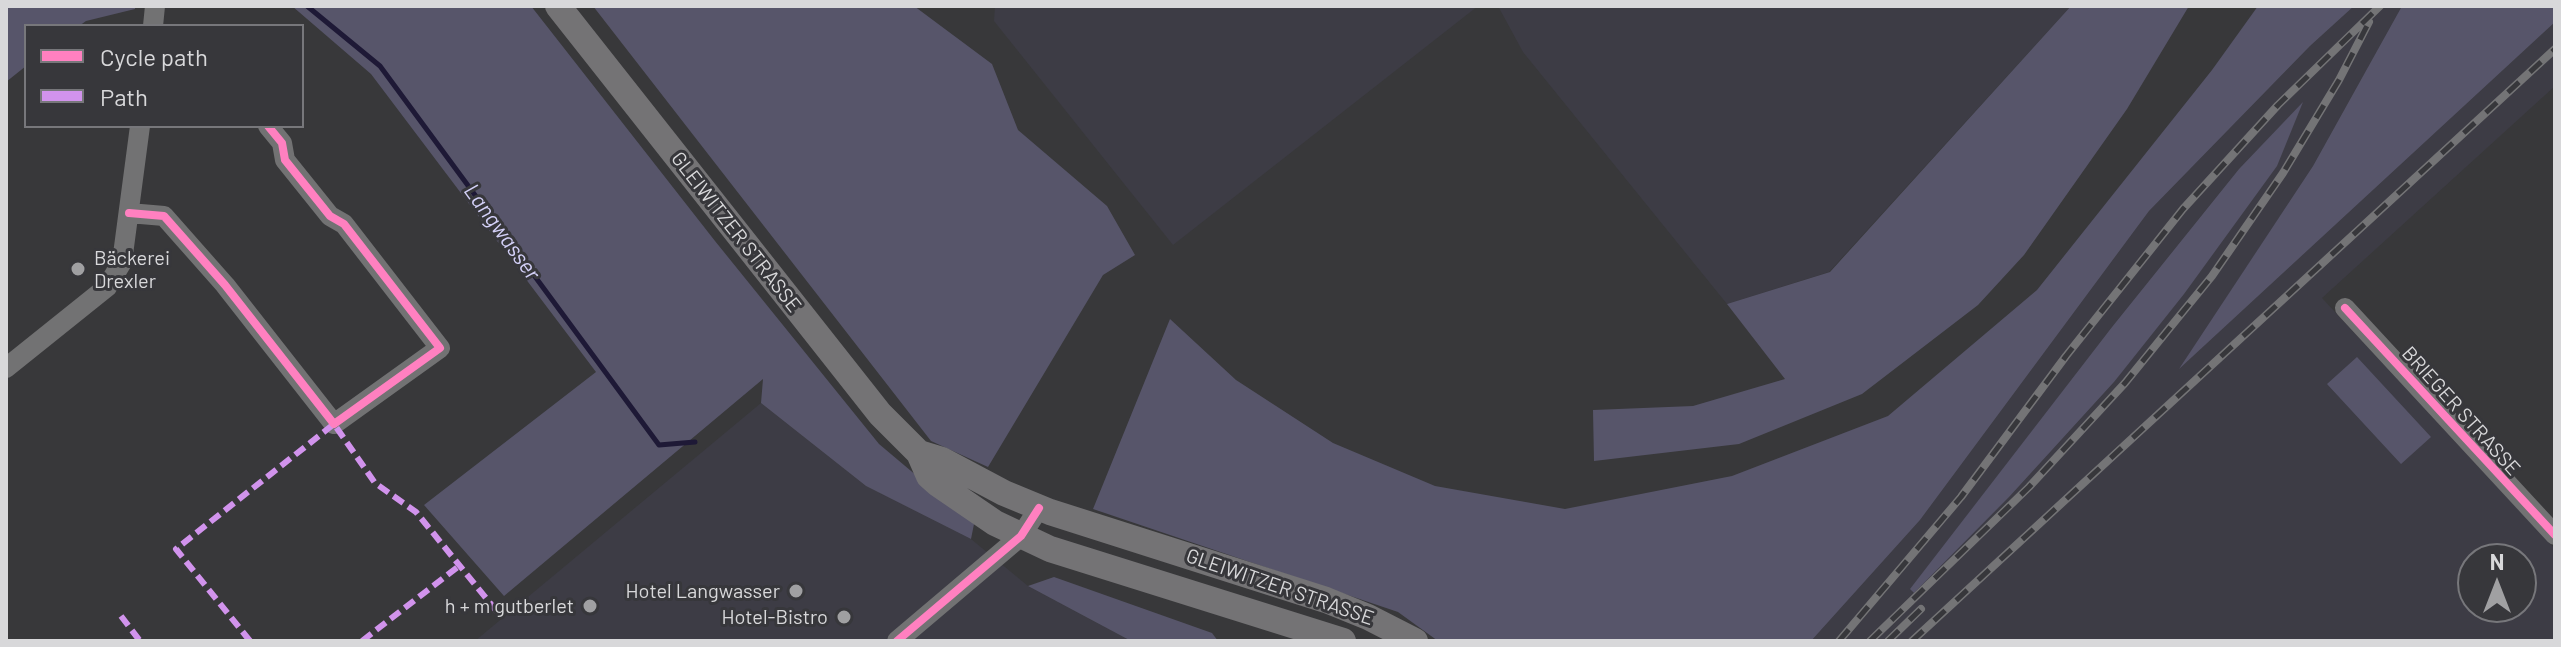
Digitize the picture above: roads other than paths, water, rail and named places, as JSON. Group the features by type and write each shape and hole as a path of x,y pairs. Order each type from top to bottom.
{"main road":[{"name":"GLEIWITZER STRASSE","path":"558,6 880,414 919,453 929,476 938,484 974,510 1021,536 1063,554 1343,641"},
{"name":"GLEIWITZER STRASSE","path":"919,453 942,460 982,483 1039,508 1326,600 1415,641"}],"street":[{"path":"6,368 107,287 122,262 140,128"},
{"path":"129,213 164,216 225,285 334,424 440,348 344,224 330,216 285,160 282,143 270,128"},
{"name":"BRIEGER STRASSE","path":"2345,308 2555,535"},
{"path":"897,641 1021,536 1039,508"}],"waterway":[{"name":"Langwasser","path":"307,6 380,66 659,445 695,442"}],"railway":[{"path":"1839,641 1961,497 2066,356 2183,209 2278,105 2380,6"},
{"path":"1870,641 2029,487 2125,383 2212,276 2283,173 2339,80 2369,22"},
{"path":"1912,641 2555,49"},
{"path":"1888,641 1921,609"}],"place":[{"name":"Bäckerei Drexler","path":"78,269"},
{"name":"Hotel Langwasser","path":"796,591"},
{"name":"h + m gutberlet","path":"590,606"},
{"name":"Hotel-Bistro","path":"844,617"}]}
